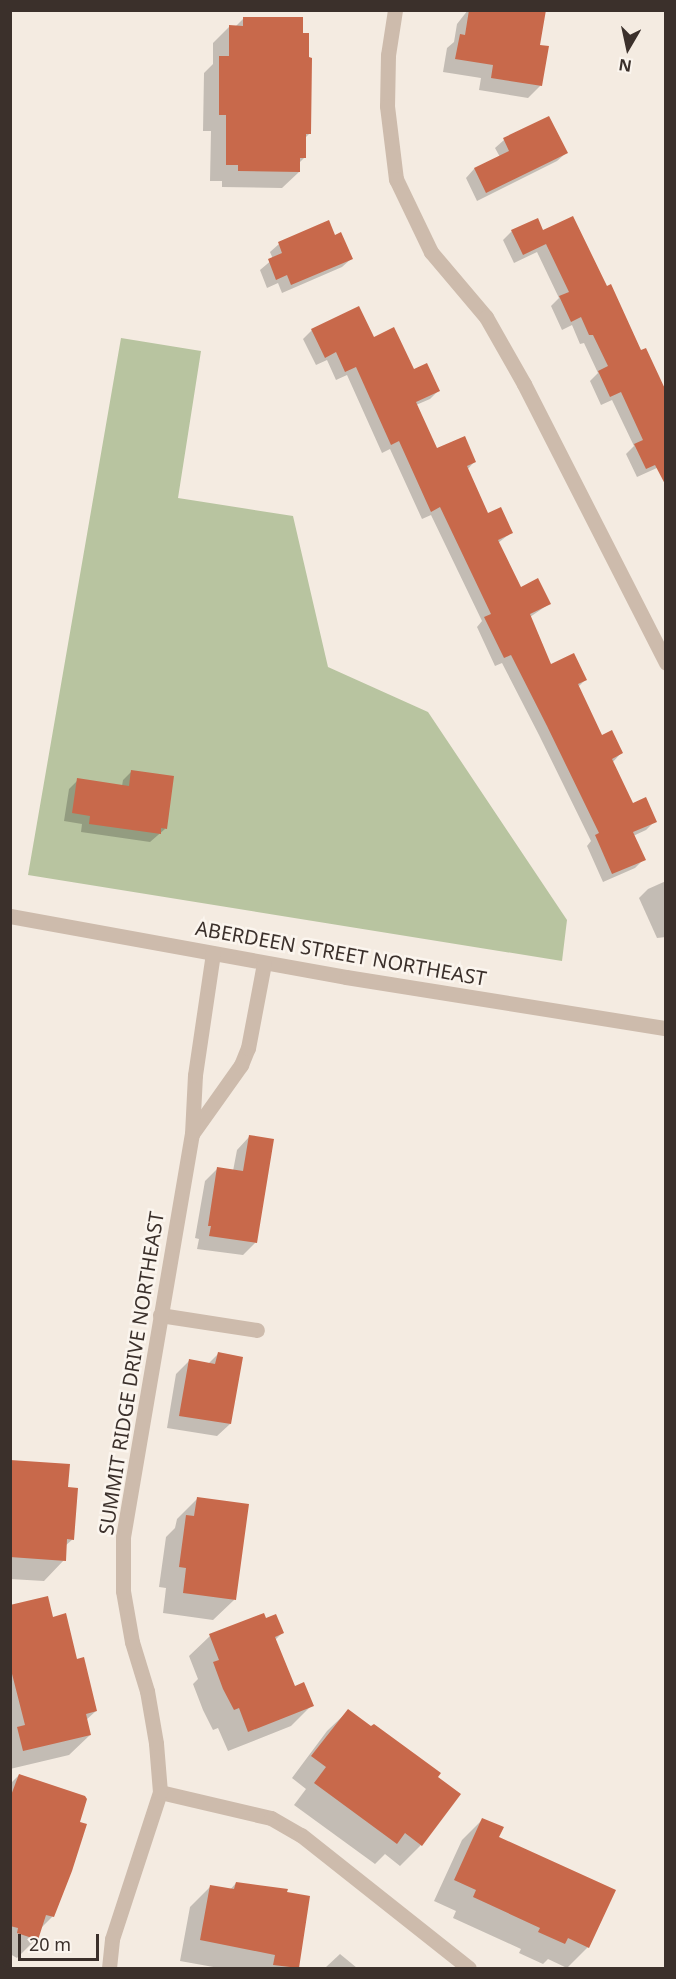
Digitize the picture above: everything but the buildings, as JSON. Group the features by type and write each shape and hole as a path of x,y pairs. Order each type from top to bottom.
{"street":[{"path":"395,10 388,55 387,106 396,179 431,252 486,317 519,375 666,663"},
{"name":"ABERDEEN STREET NORTHEAST","path":"10,916 264,963 666,1028"},
{"name":"SUMMIT RIDGE DRIVE NORTHEAST","path":"109,1968 112,1939 160,1792 156,1743 147,1691 132,1642 123,1591 123,1558 131,1483 192,1134 195,1076 213,953"},
{"name":"SUMMIT RIDGE DRIVE NORTHEAST","path":"192,1134 241,1065 248,1048 264,963"},
{"path":"160,1315 257,1330"},
{"path":"160,1792 271,1818 301,1835 469,1968"}],"green space":[{"path":"121,338 201,351 178,498 293,516 328,667 428,712 567,920 562,961 28,875"}]}
